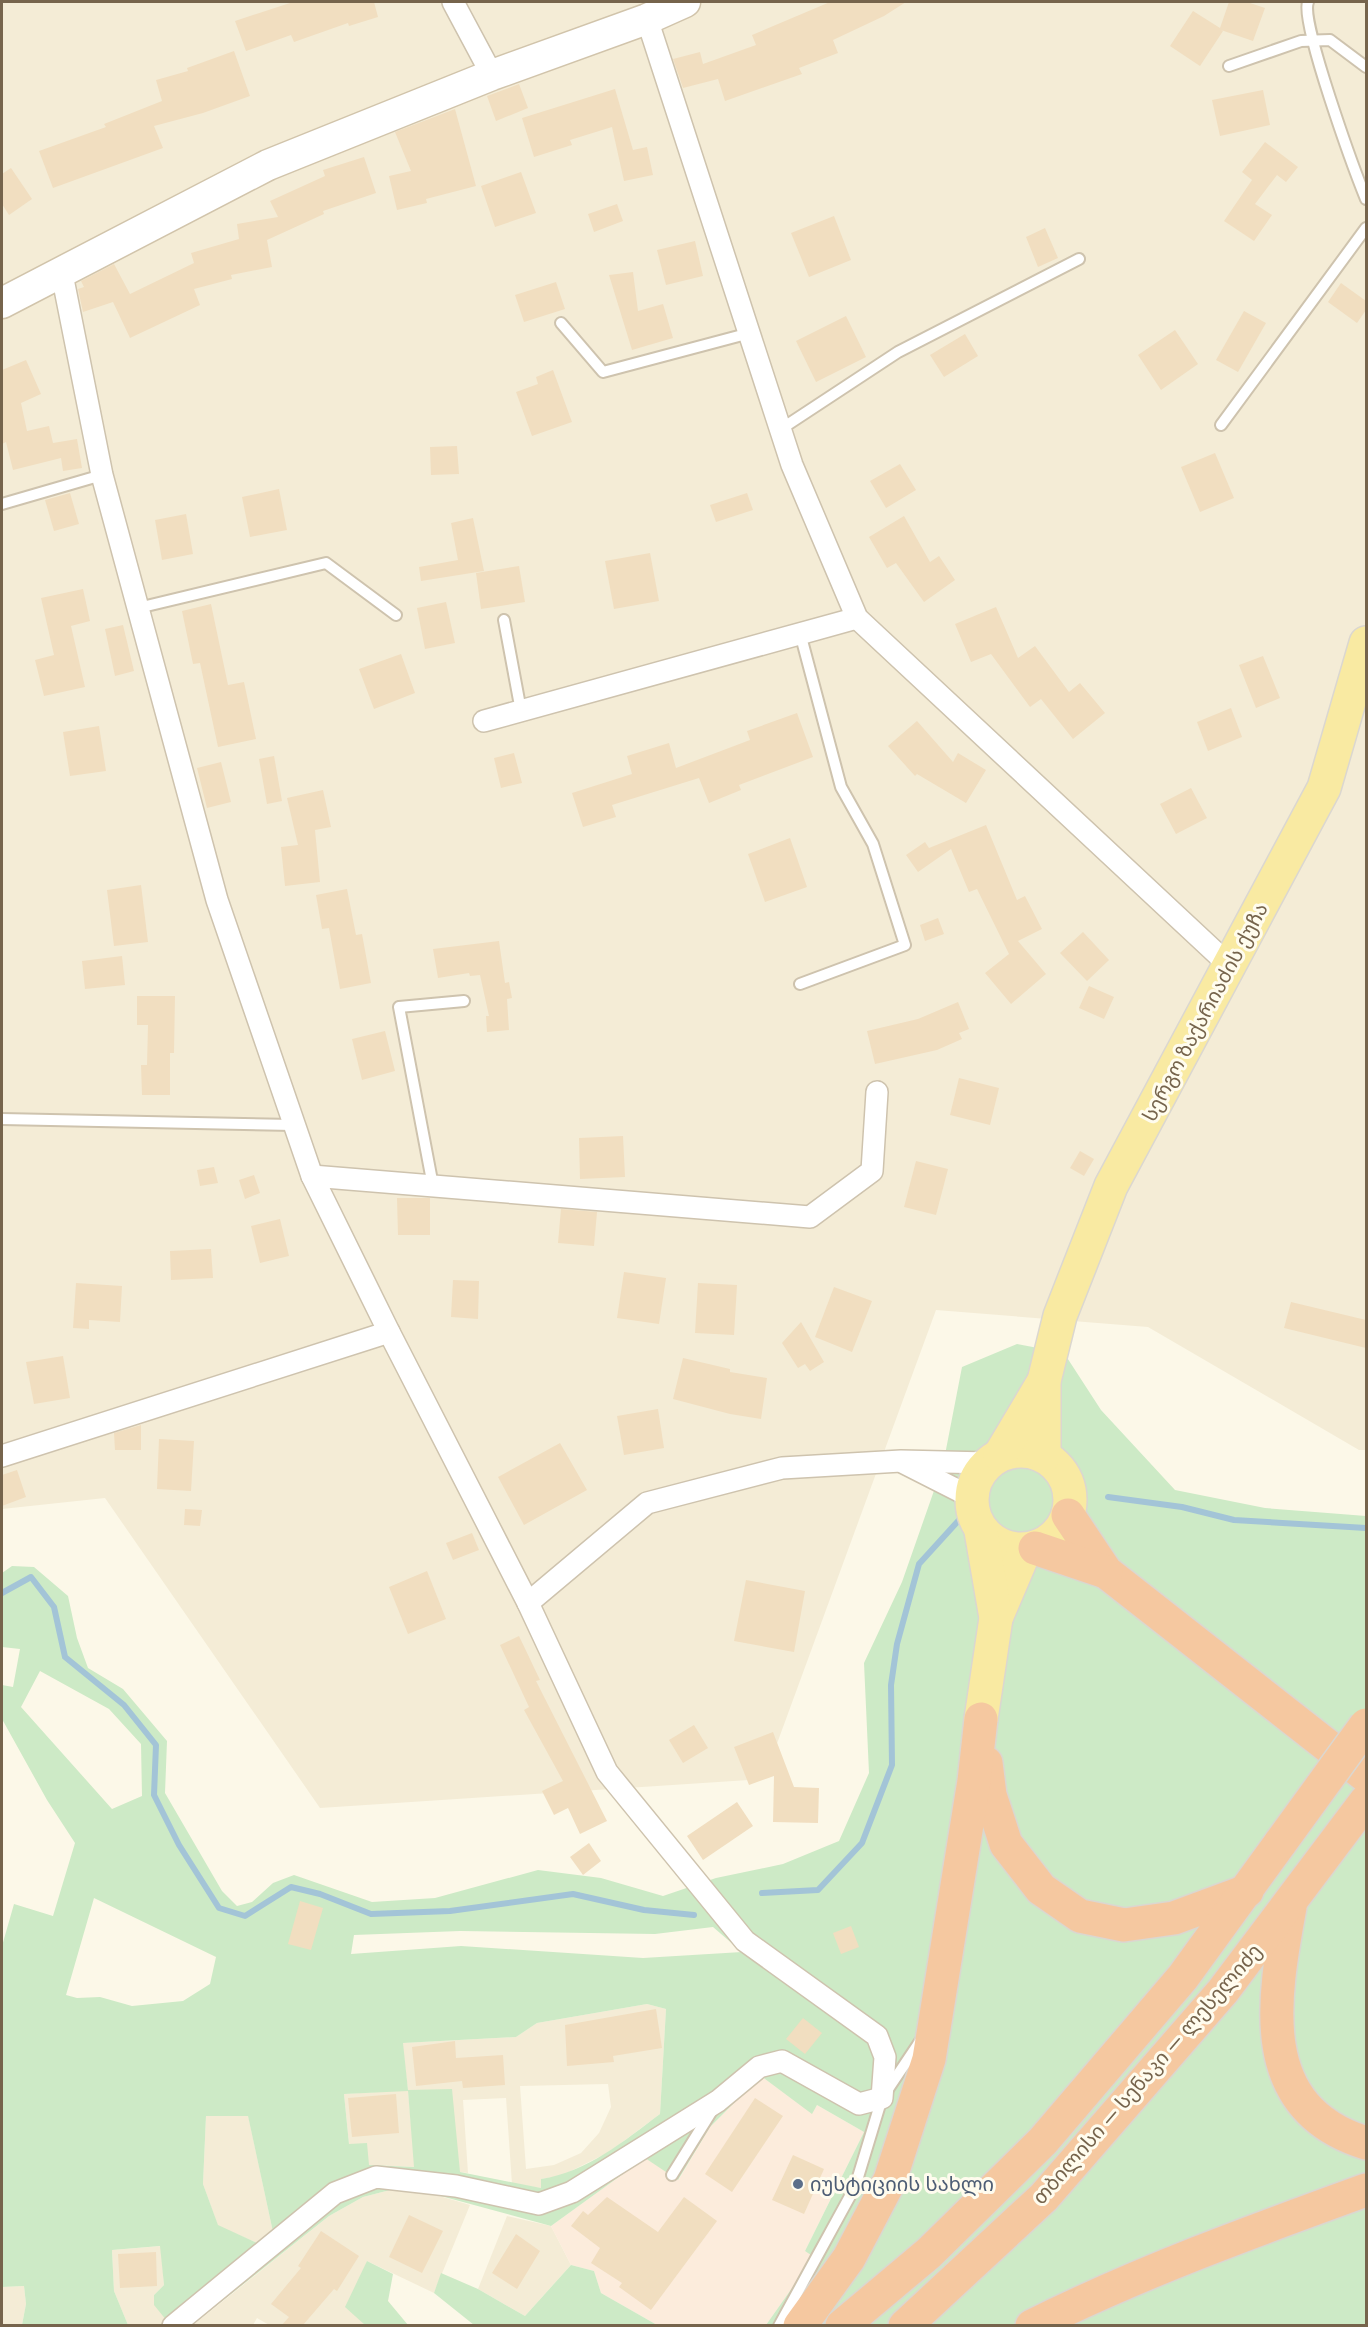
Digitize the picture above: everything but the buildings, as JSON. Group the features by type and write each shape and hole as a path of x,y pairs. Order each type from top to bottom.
{"highway":[{"path":"1068,1515 1106,1572 1366,1776"},
{"path":"1030,1549 1106,1572"},
{"path":"981,1719 990,1795 1006,1844 1041,1889 1080,1916 1124,1925 1174,1918 1247,1891"},
{"path":"800,2325 849,2258 890,2180 929,2059 974,1781 981,1719"},
{"name":"თბილისი — სენაკი — ლესელიძე","path":"842,2325 928,2253 1043,2141 1183,1977 1366,1725"},
{"name":"თბილისი — სენაკი — ლესელიძე","path":"905,2325 1044,2197 1222,1991 1366,1801"},
{"path":"1290,1902 1278,1970 1276,2038 1293,2090 1316,2118 1351,2139 1366,2143"},
{"path":"1032,2325 1223,2241 1366,2190"}],"main road":[{"path":"2,303 62,274 268,165 492,75 647,20 681,2"},
{"name":"სერგო ზაქარიაძის ქუჩა","path":"1044,1456 1044,1381 1060,1316 1111,1186 1324,788 1366,643"},
{"name":"სერგო ზაქარიაძის ქუჩა","path":"994,1459 1044,1381"},
{"path":"981,1531 1001,1546 1030,1549 1055,1536 1068,1515 1070,1504 1066,1481 1053,1463 1044,1456 1022,1450 994,1459 976,1478 971,1497 973,1515 981,1531 996,1618"},
{"path":"981,1719 996,1618 1030,1549"}],"street":[{"path":"453,2 492,75"},
{"path":"647,20 792,465 857,618 1230,966"},
{"path":"62,274 102,475 217,900 312,1176 388,1332 528,1603 607,1772 745,1941 877,2036 885,2057 882,2098 859,2104 782,2061 759,2067 718,2101 572,2192 539,2204 456,2186 376,2177 334,2193 173,2325"},
{"path":"484,721 857,618"},
{"path":"312,1176 810,1217 872,1171 877,1092"},
{"path":"2,1456 388,1332"},
{"path":"528,1603 647,1503 782,1468 901,1461 994,1459"},
{"path":"901,1461 971,1497"}],"lane":[{"path":"1308,2 1306,7 1314,40 1355,173 1366,199"},
{"path":"1229,66 1301,41 1314,40 1330,40 1366,66"},
{"path":"1221,425 1366,228"},
{"path":"781,429 898,352 1079,259"},
{"path":"561,323 603,372 750,333"},
{"path":"2,504 102,475"},
{"path":"138,608 326,563 396,615"},
{"path":"504,620 520,711"},
{"path":"800,633 841,787 873,844 905,945 800,984"},
{"path":"433,1186 399,1007 464,1001"},
{"path":"2,1119 293,1125"},
{"path":"779,2325 855,2187 882,2098 936,2018"},
{"path":"672,2175 718,2101"}],"shaded area":[{"path":"2,2 1366,2 1366,1450 1359,1450 1148,1327 936,1310 764,1779 320,1808 105,1498 2,1509"},
{"path":"647,2004 666,2009 660,2114 609,2152 561,2176 541,2179 541,2188 512,2184 506,2098 463,2100 468,2173 459,2172 408,2091 415,2167 369,2165 349,2144 344,2094 408,2090 402,2043 516,2037 537,2023","holes":["608,2084 611,2107 599,2133 581,2153 554,2165 526,2169 520,2086"]},
{"path":"761,2076 812,2113 817,2105 864,2132 805,2251 815,2256 766,2325 657,2325 601,2293 594,2271 571,2265 551,2226 645,2158 679,2179 710,2127"},
{"path":"248,2115 273,2232 257,2243 218,2226 203,2184 206,2116"},
{"path":"390,2190 426,2192 470,2205 434,2293 367,2261 355,2314 365,2325 269,2325 257,2318 253,2325 192,2326 329,2216 363,2197"},
{"path":"507,2216 551,2226 571,2265 525,2316 478,2289"},
{"path":"161,2246 164,2285 154,2295 167,2321 159,2325 128,2325 114,2291 112,2250"},
{"path":"24,2286 26,2304 22,2325 2,2325 2,2287"}],"green space":[{"path":"1017,1344 1064,1353 1101,1410 1175,1490 1265,1508 1366,1516 1366,2325 766,2325 814,2257 805,2251 864,2132 817,2105 812,2114 761,2076 710,2127 678,2180 645,2158 551,2226 426,2192 390,2190 363,2197 329,2216 192,2325 159,2325 167,2321 154,2305 154,2295 164,2285 160,2246 112,2250 114,2291 128,2325 22,2325 26,2304 24,2286 2,2287 2,1946 14,1904 53,1916 75,1843 47,1800 2,1719 2,1685 13,1687 20,1649 2,1647 2,1573 12,1566 34,1567 68,1596 77,1638 88,1668 123,1689 167,1741 165,1793 222,1891 237,1906 252,1902 273,1883 294,1875 372,1902 435,1898 538,1870 601,1878 663,1896 716,1878 783,1864 839,1841 869,1773 864,1663 902,1582 943,1465 962,1367","holes":["40,1671 109,1709 141,1744 142,1796 112,1809 21,1707","94,1898 216,1957 210,1984 183,2001 132,2006 100,1997 77,1998 66,1995","713,1927 742,1952 643,1958 461,1946 351,1954 354,1935 460,1931 655,1934","647,2004 666,2009 660,2114 604,2154 574,2170 541,2179 541,2188 460,2172 452,2089 408,2090 403,2043 516,2037 537,2023","408,2091 414,2167 369,2165 367,2143 349,2144 344,2094","206,2116 248,2116 273,2232 257,2243 218,2225 203,2184"]},
{"path":"367,2261 393,2274 388,2301 408,2325 365,2325 345,2307"},
{"path":"571,2265 594,2271 601,2293 657,2325 474,2325 434,2293 441,2273 478,2289 525,2316"}],"waterway":[{"path":"1108,1497 1182,1507 1234,1520 1366,1528"},
{"path":"762,1893 818,1890 862,1843 892,1765 891,1685 897,1644 919,1564 959,1520"},
{"path":"2,1593 31,1577 54,1607 65,1657 124,1705 156,1745 154,1795 179,1845 219,1908 245,1916 291,1887 320,1894 371,1914 450,1911 573,1894 644,1910 694,1915"}],"place":[{"name":"იუსტიციის სახლი","path":"798,2184"}]}
